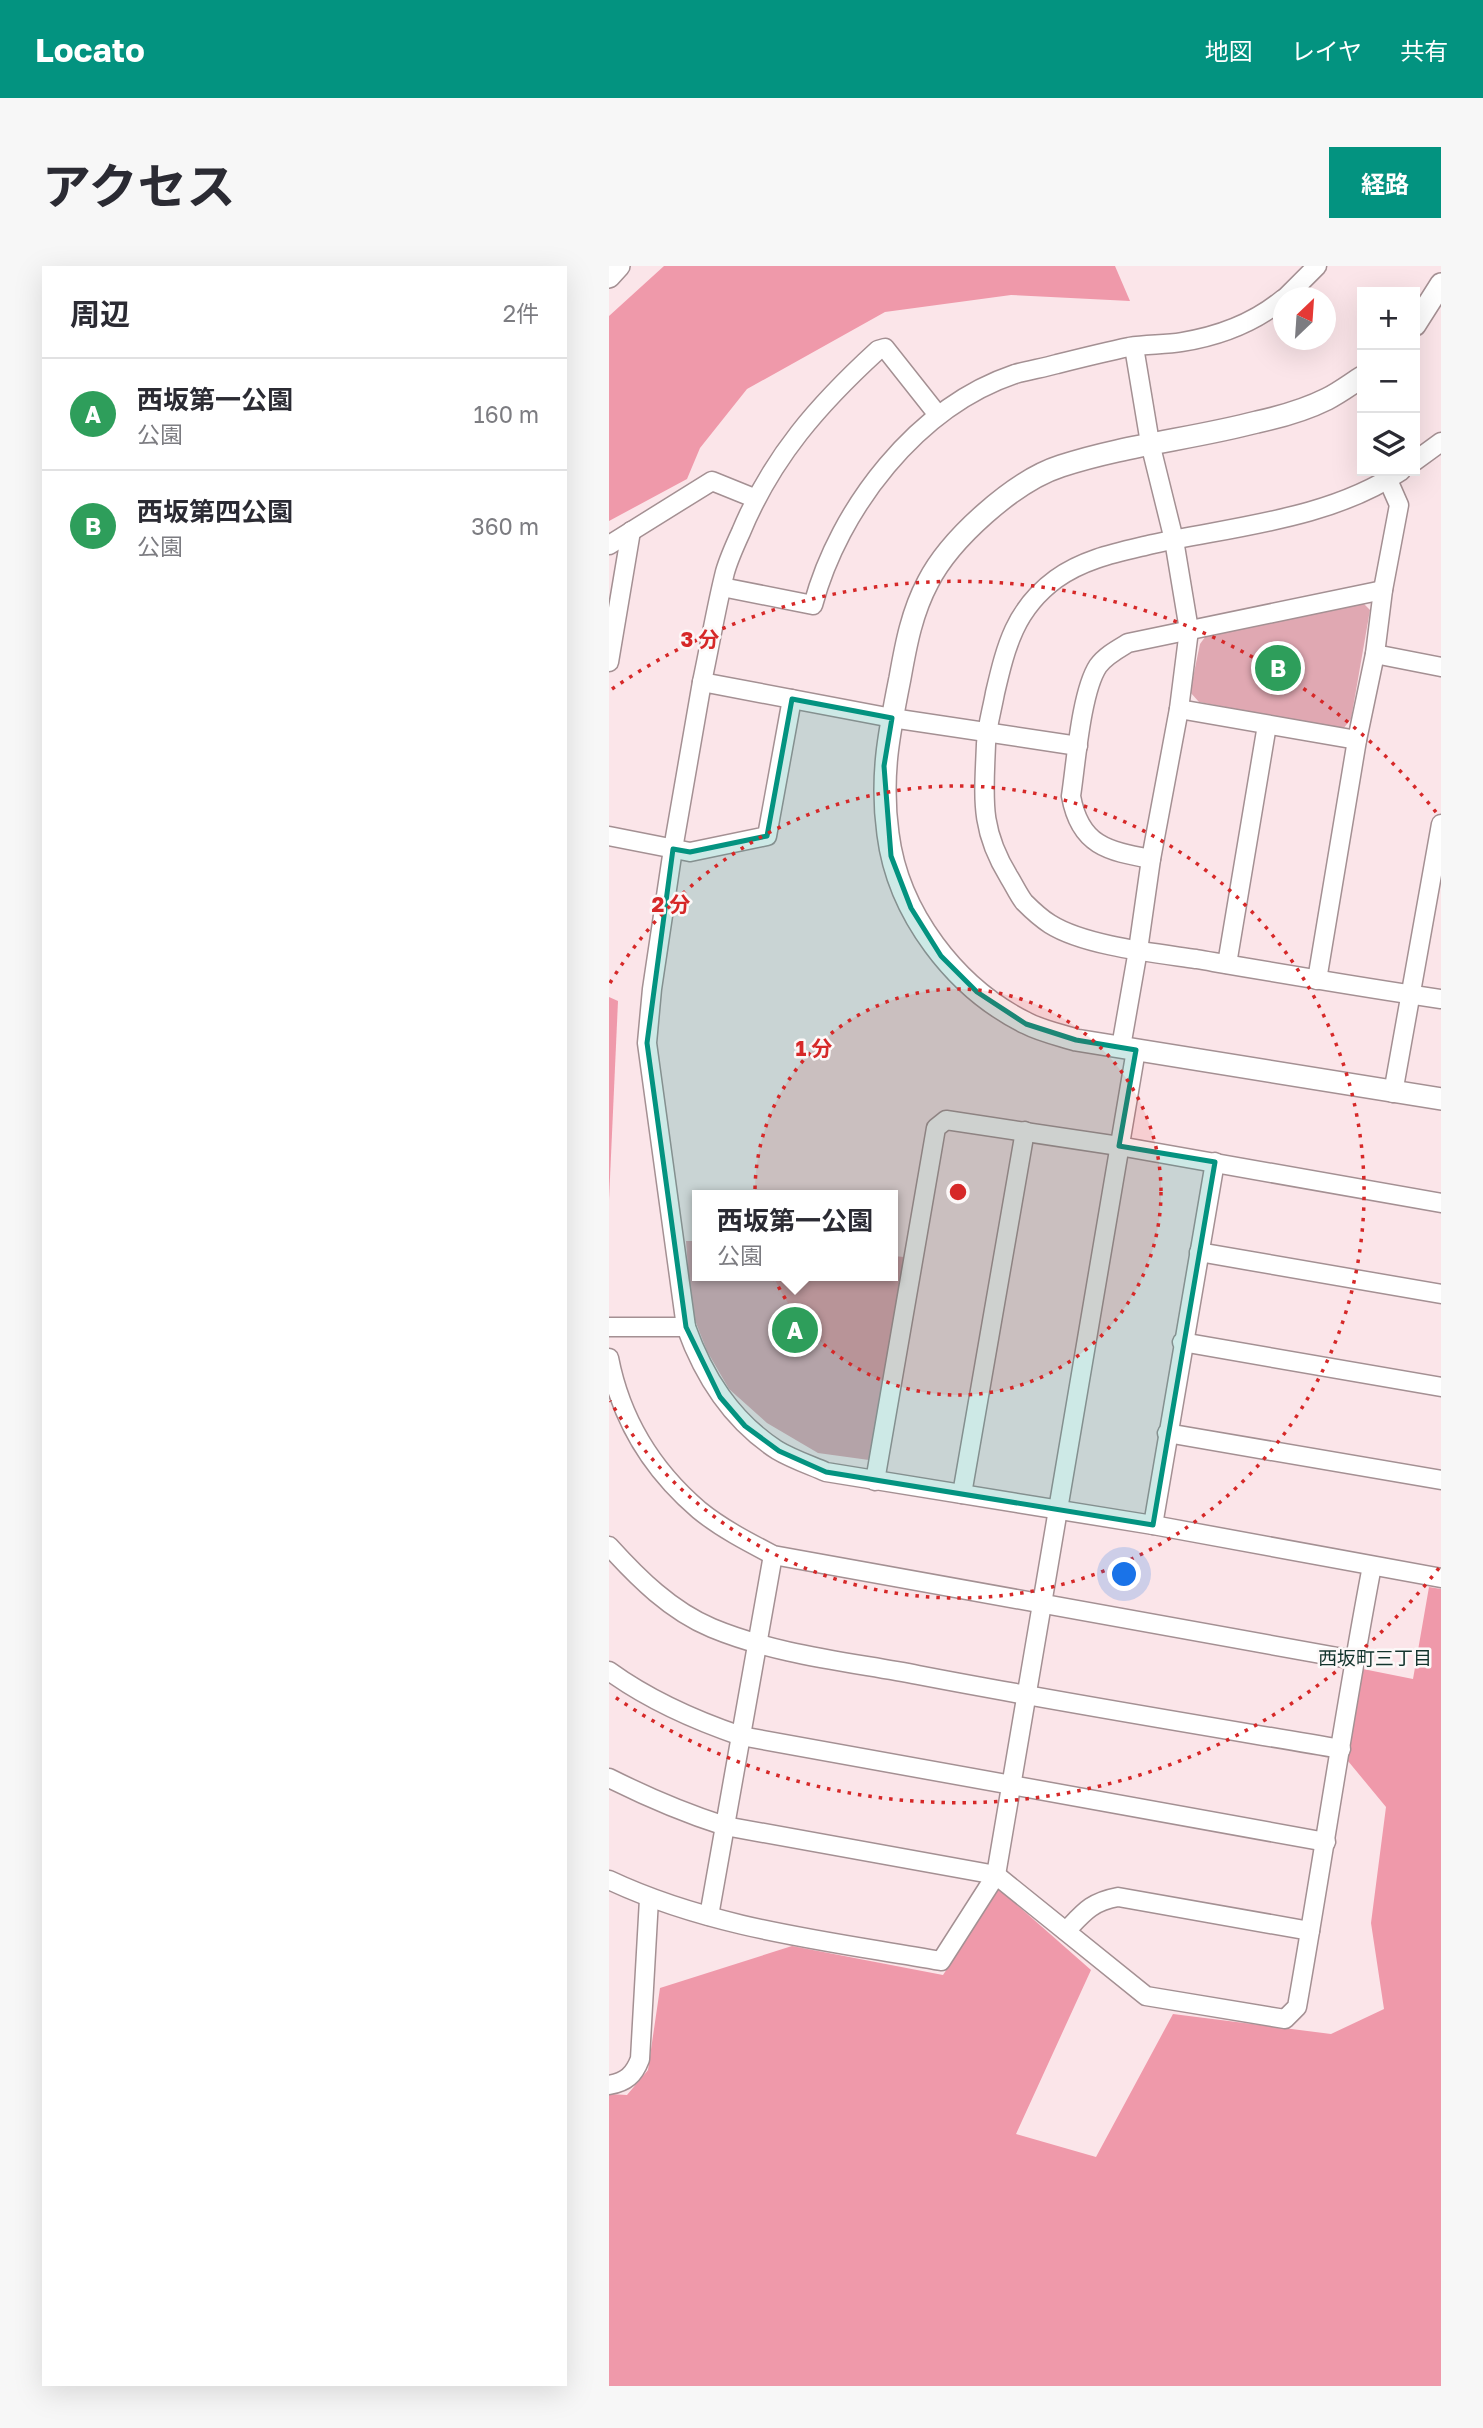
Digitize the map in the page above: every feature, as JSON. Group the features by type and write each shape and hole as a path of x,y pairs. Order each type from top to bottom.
{"street":[{"path":"609,277 619,266"},
{"path":"1295,287 1317,266"},
{"path":"1420,317 1441,285"},
{"path":"722,587 813,605 825,568 855,509 879,475 938,415 1015,374 1133,346 1180,342 1217,335 1253,320 1273,306"},
{"path":"609,1880 649,1899 745,1926 941,1961 996,1875 1119,1146 1138,950 1151,859 1179,709 1189,630 1174,540 1150,443 1133,346"},
{"path":"938,415 885,348 878,350 837,388 803,426 754,498 726,569 702,682 673,849 652,989 647,1043 685,1327 698,1360 720,1397 745,1426 779,1451 826,1472 1153,1525 1441,1578"},
{"path":"1357,380 1326,400 1282,416 1229,429 1150,443 1051,469 1012,493 982,516 952,547 928,580 912,620 884,766 884,808 891,856 911,908 941,956 977,992 1026,1024 1076,1040 1441,1099"},
{"path":"1420,457 1441,442"},
{"path":"1392,476 1347,499 1300,513 1086,562 1056,579 1018,621 1007,642 987,731 985,816 990,841 1025,902 1051,925 1085,938 1138,950 1441,999"},
{"path":"1317,980 1399,505 1394,476"},
{"path":"609,545 712,481 754,498"},
{"path":"609,662 631,531"},
{"path":"1151,859 1113,852 1087,834 1079,823 1071,796 1088,689 1098,665 1128,643 1383,590"},
{"path":"1375,654 1441,667"},
{"path":"702,682 892,718 1078,746"},
{"path":"609,836 690,852 767,836 792,699"},
{"path":"1179,709 1357,740"},
{"path":"1227,964 1267,725"},
{"path":"1393,1093 1441,824"},
{"path":"875,1481 936,1128 946,1119 1215,1162 1441,1203"},
{"path":"962,1494 1025,1131"},
{"path":"1153,1525 1182,1342 1215,1162"},
{"path":"1199,1252 1441,1294"},
{"path":"609,1327 685,1327"},
{"path":"1182,1342 1441,1387"},
{"path":"609,1358 621,1403 635,1436 662,1471 699,1510 773,1555 1354,1660"},
{"path":"1167,1433 1441,1480"},
{"path":"609,1546 639,1579 679,1609 710,1627 757,1644 1026,1696 1341,1749"},
{"path":"709,1916 773,1555"},
{"path":"609,1778 688,1815 725,1826 996,1875 1146,1996 1285,2019 1297,2007 1372,1566"},
{"path":"609,1671 630,1686 697,1721 741,1736 1326,1842"},
{"path":"1066,1931 1088,1907 1101,1900 1118,1897 1310,1931"},
{"path":"609,2085 623,2083 635,2071 640,2059 649,1899"}],"highlighted area":[{"path":"792,699 892,718 884,766 891,856 911,908 941,956 977,992 1026,1024 1076,1040 1136,1050 1119,1146 1215,1162 1153,1525 826,1472 779,1451 745,1426 720,1397 686,1327 647,1043 673,849 690,852 767,836"}],"shaded area":[{"path":"664,266 1115,266 1130,301 1011,295 885,312 747,389 700,448 687,479 609,521 609,316"},
{"path":"1363,603 1370,610 1351,719 1343,729 1199,702 1190,692 1200,644 1208,633"},
{"path":"609,997 618,1001 609,1200"},
{"path":"686,1241 692,1241 692,1281 898,1281 898,1256 904,1257 869,1460 818,1453 767,1423 729,1389 707,1351 691,1310"},
{"path":"1429,1587 1441,1589 1441,2386 609,2386 609,2094 627,2095 648,2070 660,1988 792,1946 943,1975 999,1889 1091,1970 1016,2134 1096,2157 1173,2014 1331,2034 1384,2009 1371,1923 1386,1807 1348,1761 1363,1669 1413,1679"}],"place":[{"name":"西坂第四公園","path":"1278,668"},
{"name":"西坂第一公園","path":"795,1330"}],"district":[{"name":"西坂町三丁目","path":"1375,1658"}]}
